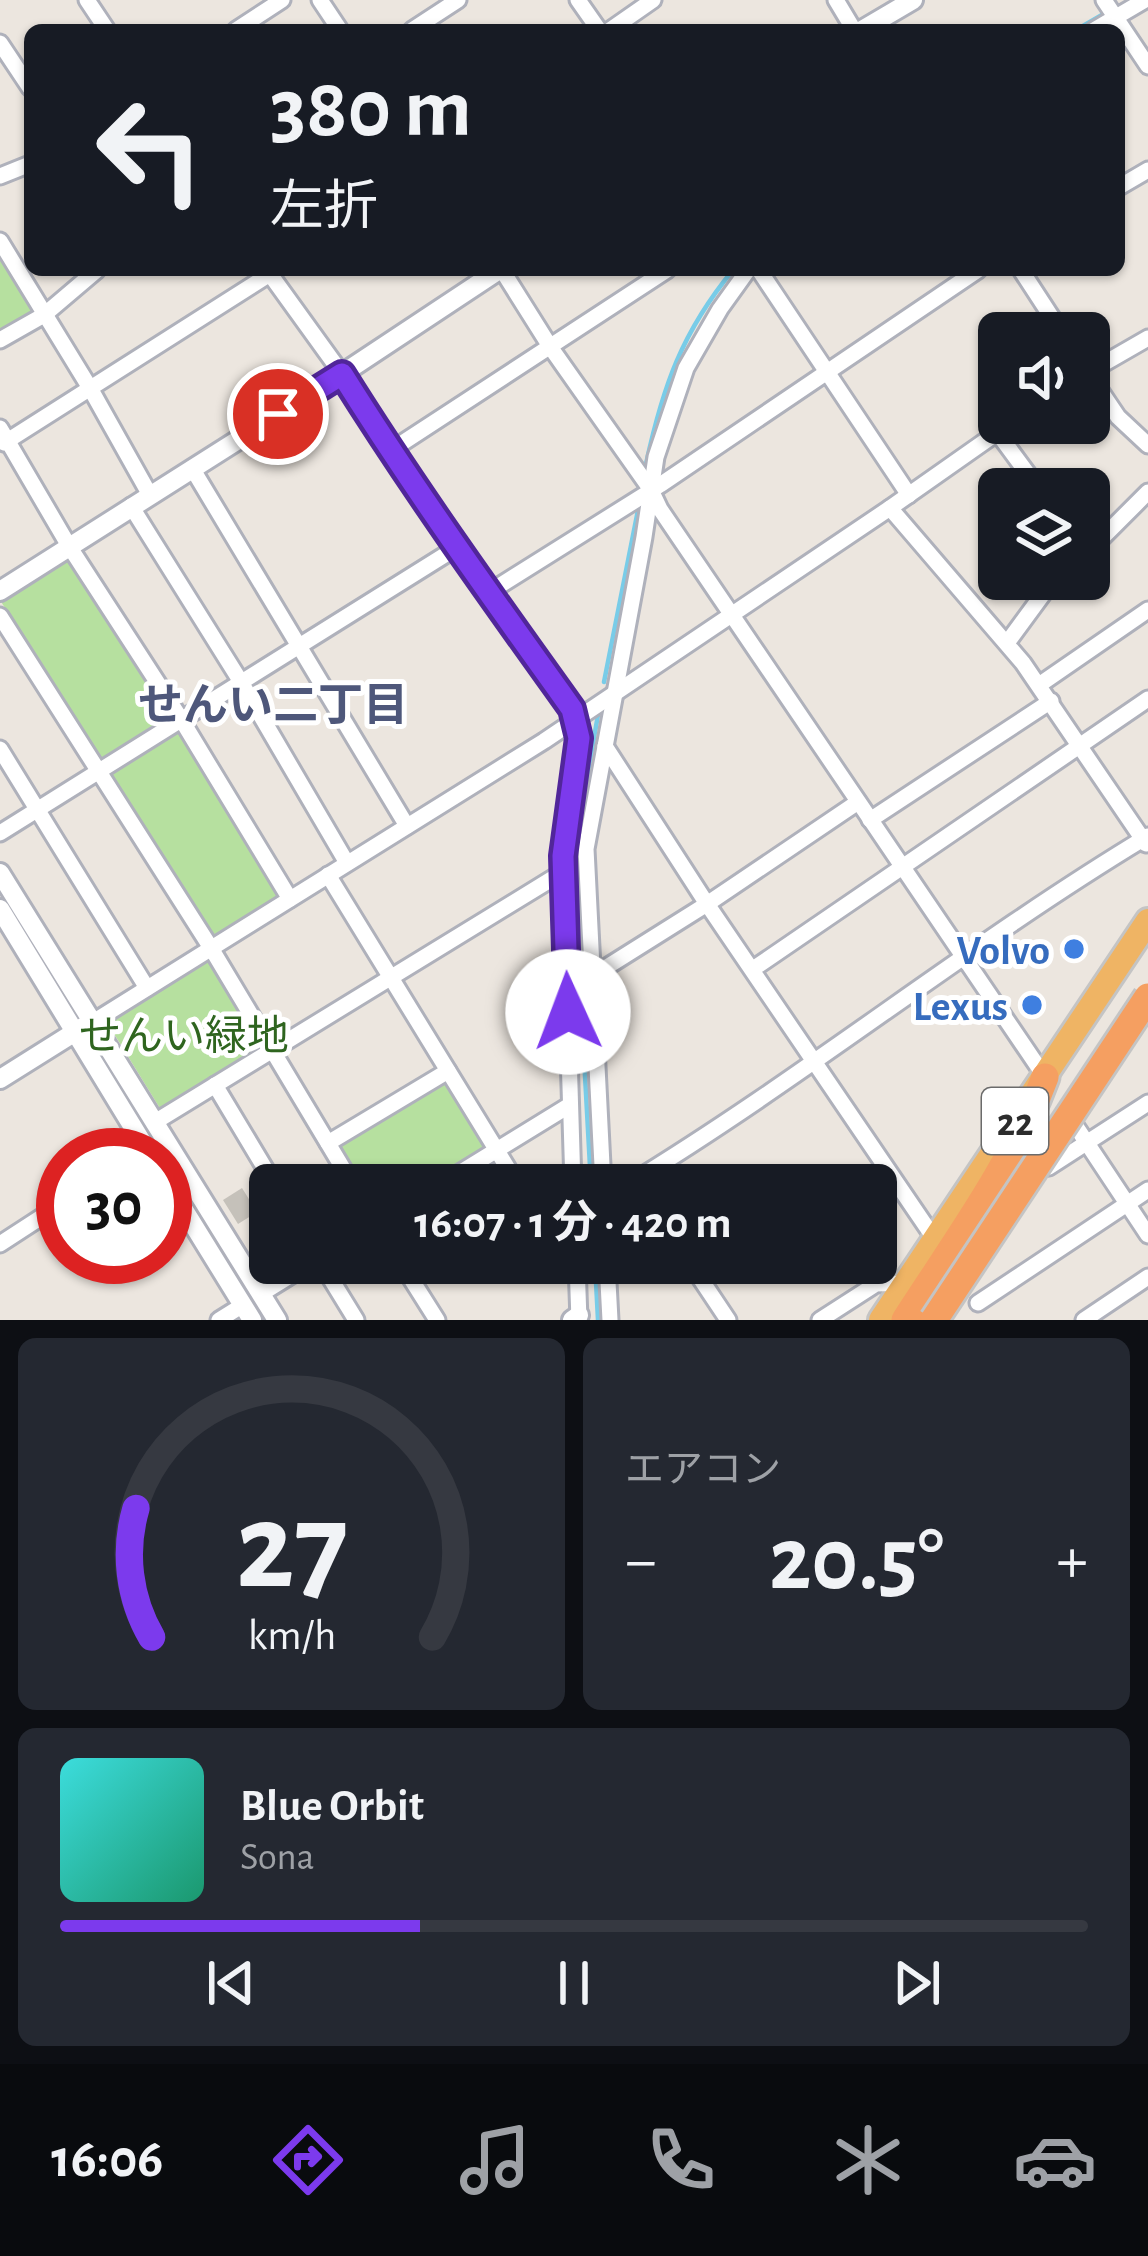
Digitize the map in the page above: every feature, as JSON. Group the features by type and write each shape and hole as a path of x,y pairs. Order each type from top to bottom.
{"highway":[{"name":"22","path":"881,1320 1148,921"},
{"name":"22","path":"932,1320 1148,993"},
{"path":"932,1320 1148,993"},
{"path":"904,1320 1029,1120 1045,1077"}],"street":[{"path":"245,24 282,0"},
{"path":"421,24 458,0"},
{"path":"619,24 653,0"},
{"path":"869,24 913,0"},
{"path":"1110,8 1145,0"},
{"path":"1125,31 1148,66"},
{"path":"0,43 24,79"},
{"path":"0,241 150,494"},
{"path":"0,340 44,315 90,276"},
{"path":"262,276 3,438 290,899"},
{"path":"271,276 572,709 579,738 563,872 572,1164"},
{"path":"0,590 491,276"},
{"path":"504,276 1045,1077"},
{"path":"389,451 658,276"},
{"path":"602,1164 586,849 656,457 686,368 744,276"},
{"path":"763,276 909,495"},
{"path":"488,592 651,490 969,276"},
{"path":"1025,276 1048,312"},
{"path":"1110,361 1148,338"},
{"path":"1110,405 1148,446"},
{"path":"2,1072 84,1027 574,719 981,444"},
{"path":"191,468 407,826"},
{"path":"1110,530 1148,492"},
{"path":"131,506 347,863"},
{"path":"662,1164 963,956 1146,840 1007,643 890,508"},
{"path":"0,833 456,548"},
{"path":"1007,643 1039,600"},
{"path":"1039,685 1148,610"},
{"path":"0,616 212,948 340,1164"},
{"path":"753,969 1148,699"},
{"path":"870,820 1051,701"},
{"path":"605,746 934,1238"},
{"path":"0,749 147,988"},
{"path":"594,975 858,802"},
{"path":"155,1122 563,872"},
{"path":"0,873 84,1027 132,1128"},
{"path":"328,875 505,1164"},
{"path":"0,909 155,1122 277,1320"},
{"path":"328,1143 448,1071"},
{"path":"215,1085 262,1164"},
{"path":"1029,1172 1049,1167 1148,1102"},
{"path":"475,1164 570,1105"},
{"path":"1067,1113 1148,1235"},
{"path":"978,1303 1148,1190"},
{"path":"0,1244 36,1221"},
{"path":"192,1223 248,1312 219,1320"},
{"path":"959,1275 989,1320"},
{"path":"1084,1320 1148,1277"},
{"path":"820,1320 876,1284 904,1283"},
{"path":"261,1294 277,1284"},
{"path":"334,1284 356,1320"},
{"path":"414,1284 437,1320"},
{"path":"577,1318 578,1284"},
{"path":"608,1284 610,1320"},
{"path":"704,1284 728,1320"}],"green space":[{"path":"0,257 33,311 0,330"},
{"path":"66,559 167,716 101,760 0,600"},
{"path":"180,732 278,896 214,938 110,773"},
{"name":"せんい緑地","path":"208,960 260,1046 161,1110 108,1024"},
{"path":"445,1080 487,1150 464,1164 349,1164 339,1145"}],"building":[{"path":"242,1188 249,1199 249,1217 238,1224 223,1200"}],"waterway":[{"path":"1086,24 1107,12"},
{"path":"646,464 677,361 728,276"},
{"path":"604,682 639,505"},
{"path":"590,1164 573,857 598,715"},
{"path":"596,1284 598,1320"}],"place":[{"name":"Volvo","path":"1074,949"},
{"name":"Lexus","path":"1032,1005"}],"district":[{"name":"せんい二丁目","path":"273,704"}],"route":[{"path":"278,414 342,374 450,540 572,709 579,738 563,856 568,1012"}]}
